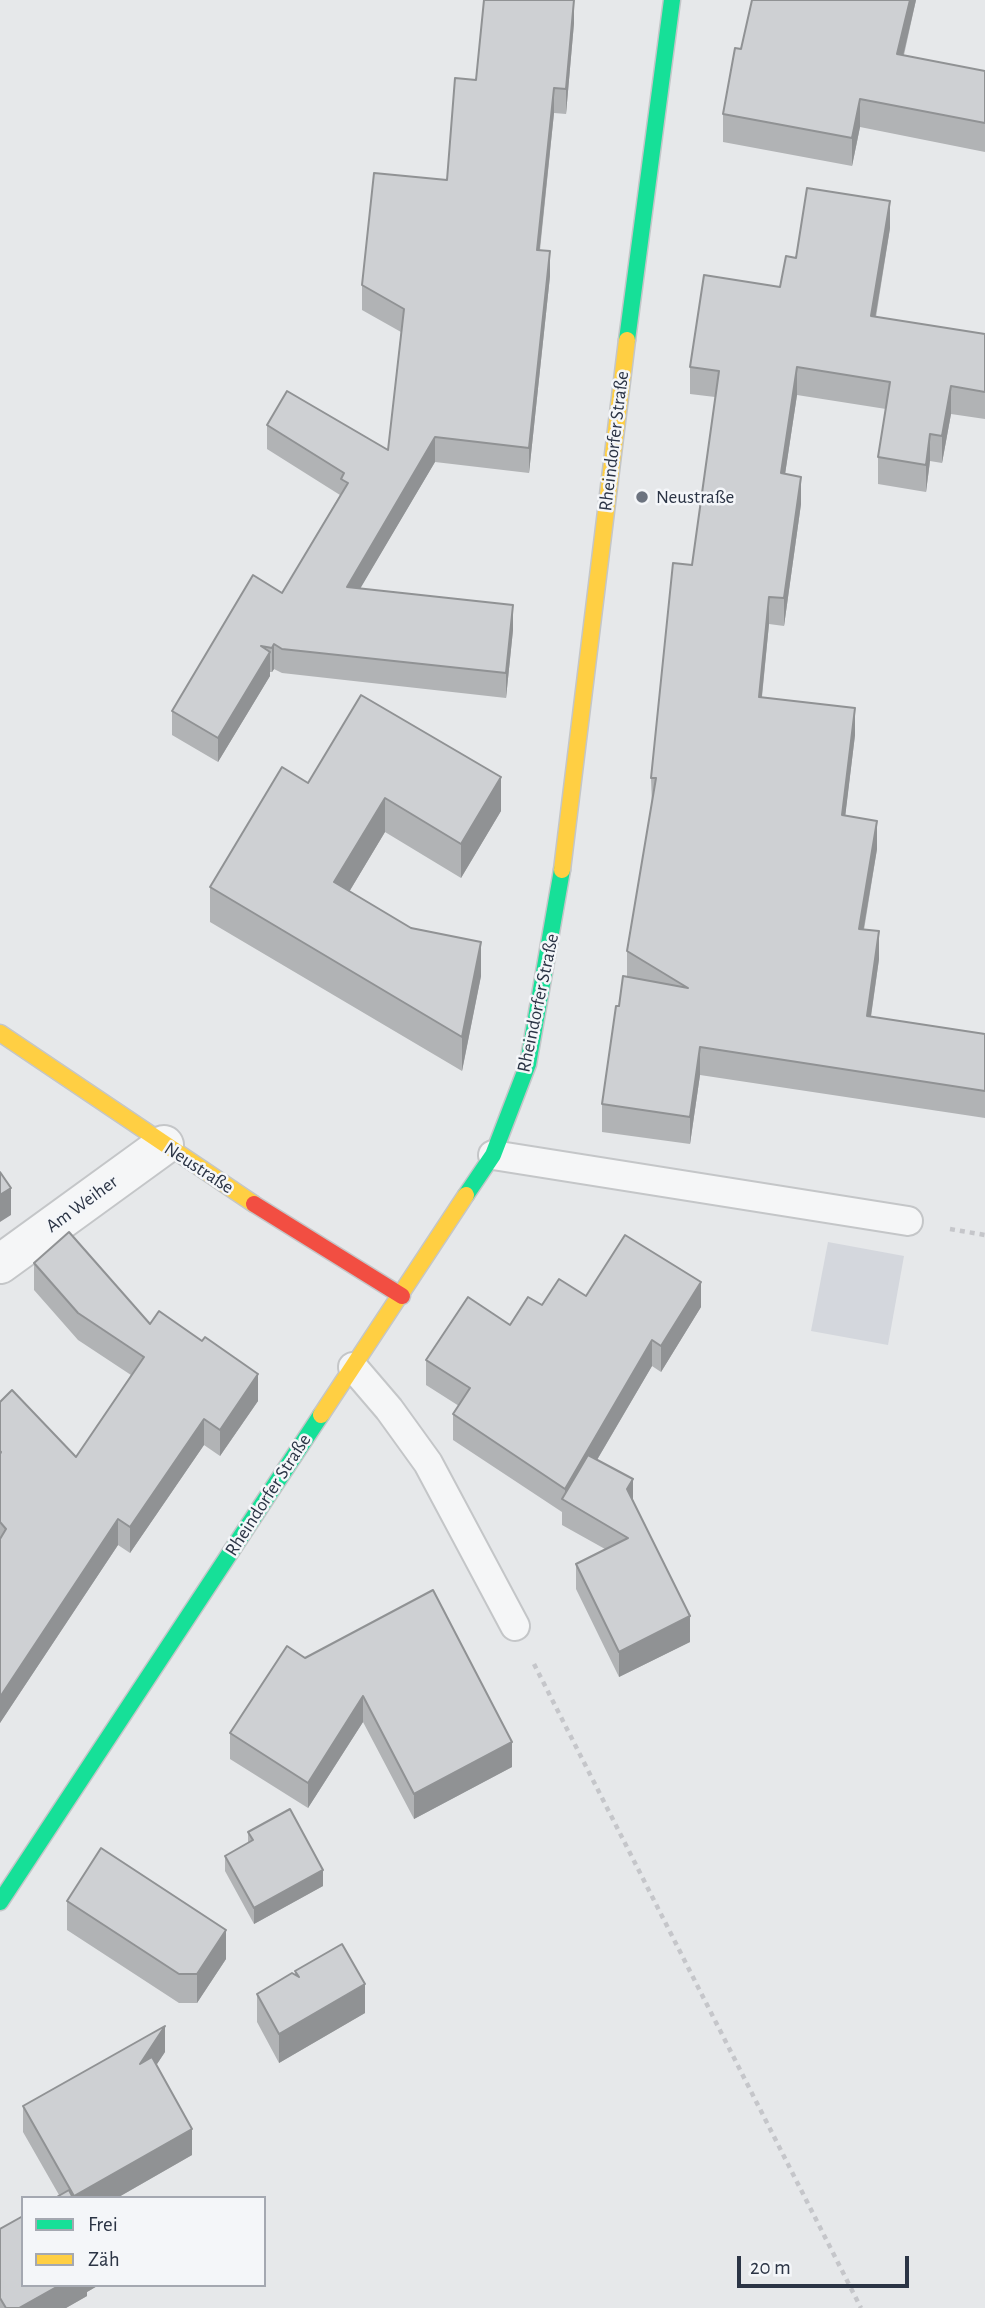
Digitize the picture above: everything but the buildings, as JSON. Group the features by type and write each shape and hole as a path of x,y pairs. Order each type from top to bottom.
{"main road":[{"name":"Rheindorfer Straße","path":"0,1902 493,1155 528,1064 558,907 608,488 672,0"},
{"name":"Neustraße","path":"0,1033 307,1240 402,1296"}],"street":[{"name":"Am Weiher","path":"0,1264 164,1145"}],"lane":[{"path":"493,1155 908,1222"},
{"path":"353,1367 389,1409 428,1463 515,1626"}],"path":[{"path":"515,1626 861,2308"}],"shaded area":[{"path":"828,1242 904,1256 888,1345 811,1331"}],"traffic: fast":[{"path":"627,340 672,0"},
{"path":"466,1195 493,1155 528,1064 562,870"},
{"path":"0,1902 321,1415"}],"traffic: slow":[{"path":"562,870 627,340"},
{"path":"0,1033 254,1204"},
{"path":"321,1415 466,1195"}],"traffic: jam":[{"path":"254,1204 402,1296"}],"place":[{"name":"Neustraße","path":"642,497"}]}
